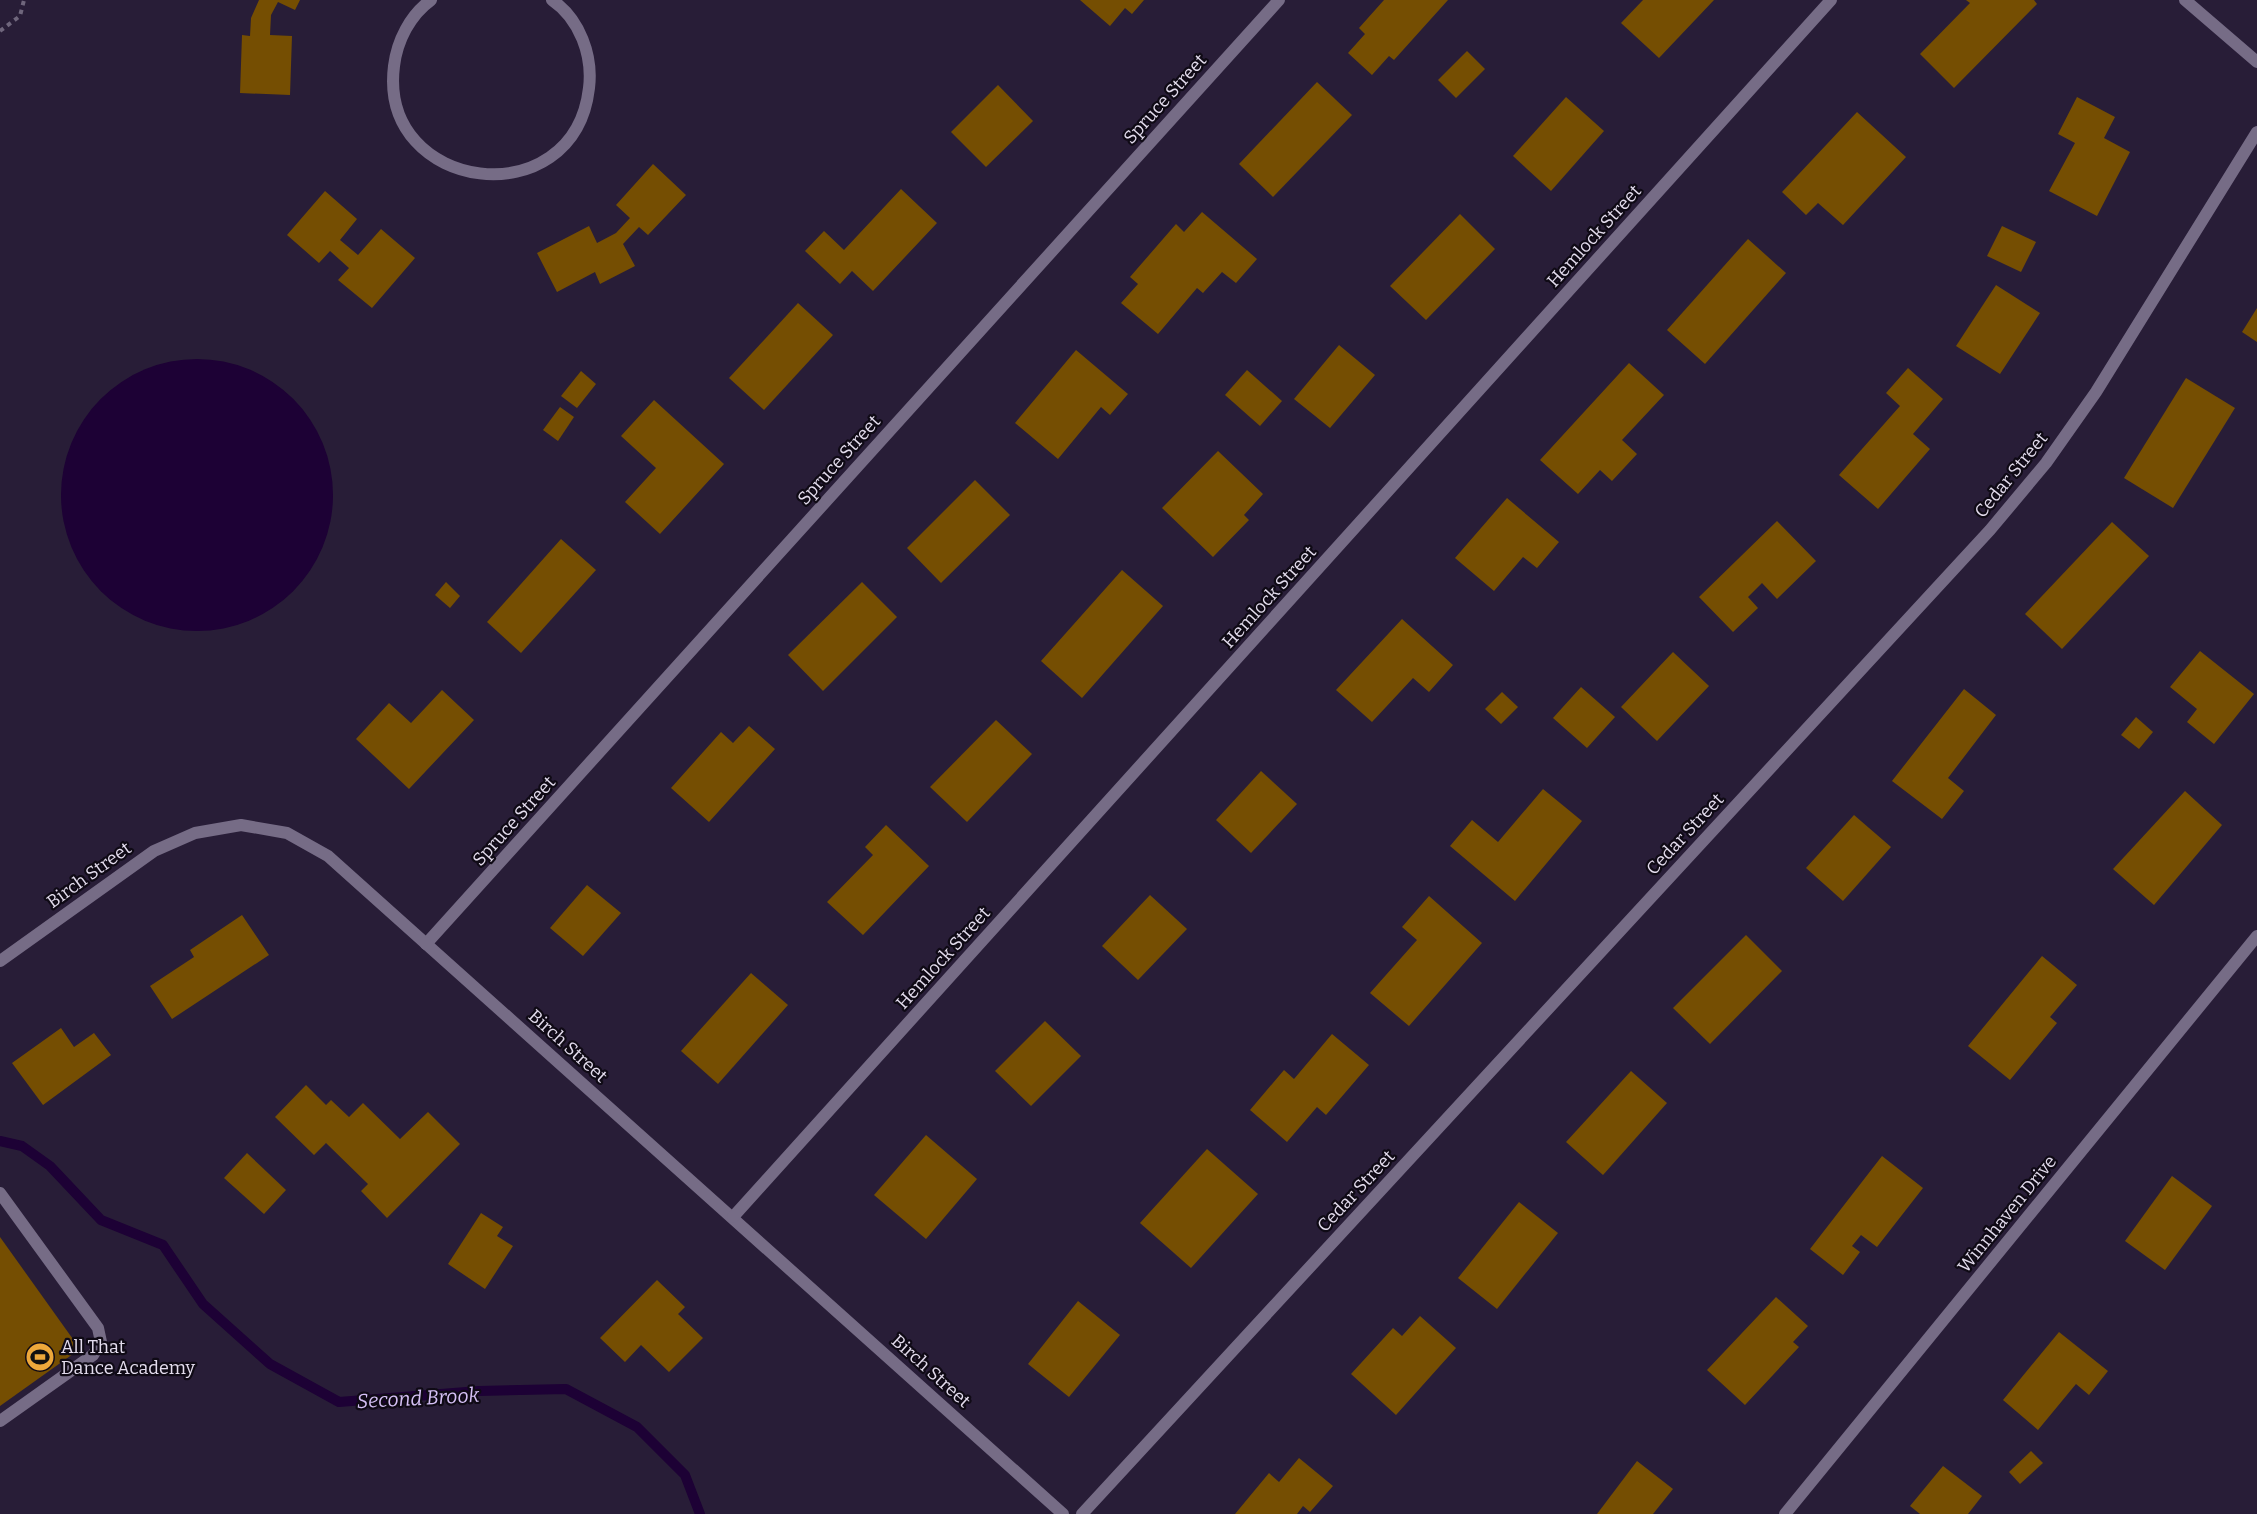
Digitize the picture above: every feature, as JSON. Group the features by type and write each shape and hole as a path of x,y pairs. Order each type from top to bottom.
{"street":[{"path":"431,0 412,19 395,55 393,86 400,115 410,133 439,161 459,170 479,175 500,176 540,163 557,151 582,117 591,76 588,56 571,18 556,1"},
{"name":"Spruce Street","path":"426,944 1279,0"},
{"name":"Hemlock Street","path":"733,1217 1831,0"},
{"path":"2185,0 2257,62"},
{"name":"Cedar Street","path":"1082,1514 1990,530 2046,463 2096,392 2257,132"},
{"name":"Birch Street","path":"0,961 154,851 195,833 241,825 287,833 328,856 1063,1514"},
{"name":"Winnhaven Drive","path":"1785,1514 2257,936"},
{"path":"0,1193 98,1328 100,1342 93,1355 0,1421"}],"path":[{"path":"0,31 20,16 24,0"}],"shaded area":[{"path":"197,359 236,365 261,375 293,399 310,420 322,443 330,469 333,495 327,534 317,559 293,591 272,608 249,620 223,628 197,631 158,625 133,615 101,591 84,570 72,547 64,521 61,495 67,456 77,431 101,399 122,382 145,370 171,362"}],"building":[{"path":"259,0 300,0 295,10 278,2 271,15 270,35 292,36 290,95 240,93 242,35 250,36 251,18"},
{"path":"1080,0 1144,0 1132,14 1125,8 1110,26"},
{"path":"1384,0 1448,0 1394,60 1389,56 1372,75 1348,53 1365,34 1359,28"},
{"path":"1643,0 1714,0 1659,58 1621,23"},
{"path":"1966,0 2034,0 2037,4 1954,88 1920,54 1970,3"},
{"path":"1467,51 1485,69 1456,98 1438,80"},
{"path":"1317,82 1352,115 1273,197 1239,164"},
{"path":"998,85 1033,121 986,167 951,132"},
{"path":"1566,97 1604,131 1551,191 1513,156"},
{"path":"2077,97 2115,117 2104,138 2130,152 2097,216 2049,191 2075,143 2058,134"},
{"path":"1857,112 1906,157 1843,225 1818,203 1806,215 1782,192"},
{"path":"653,164 686,195 648,235 639,227 623,244 635,266 600,284 595,272 557,292 537,253 589,226 597,243 616,233 630,218 616,205"},
{"path":"901,189 937,223 873,291 852,271 840,284 805,251 824,231 844,250"},
{"path":"325,191 357,219 340,240 358,255 381,229 415,258 372,308 338,280 349,268 330,251 319,263 287,235"},
{"path":"1202,212 1257,259 1236,283 1222,272 1203,293 1197,288 1158,334 1121,303 1138,284 1130,277 1176,224 1184,232"},
{"path":"1460,214 1495,249 1426,320 1390,286"},
{"path":"2002,226 2036,242 2021,272 1987,256"},
{"path":"1748,239 1786,273 1705,364 1667,330"},
{"path":"1996,285 2040,313 2000,374 1956,346"},
{"path":"798,303 833,335 764,410 729,378"},
{"path":"2257,308 2257,342 2242,332"},
{"path":"1339,345 1375,375 1330,428 1294,399"},
{"path":"1076,350 1128,394 1110,415 1101,407 1058,459 1015,423"},
{"path":"1629,363 1664,395 1622,440 1637,454 1612,481 1600,470 1578,494 1540,460"},
{"path":"1908,368 1943,399 1913,434 1930,449 1878,509 1839,475 1900,406 1886,393"},
{"path":"1247,370 1282,401 1260,426 1225,395"},
{"path":"581,371 596,384 577,408 561,396"},
{"path":"2186,378 2235,408 2173,508 2124,478"},
{"path":"654,400 724,464 660,534 625,502 656,468 621,436"},
{"path":"560,407 574,417 558,441 543,430"},
{"path":"1218,451 1263,494 1244,515 1249,520 1213,557 1162,508"},
{"path":"975,480 1010,515 941,583 907,548"},
{"path":"1507,498 1559,542 1537,568 1523,557 1494,591 1455,558"},
{"path":"1777,521 1816,561 1777,599 1762,583 1748,597 1758,608 1733,632 1699,597"},
{"path":"2112,522 2149,556 2062,649 2025,614"},
{"path":"561,539 596,570 521,653 487,622"},
{"path":"1122,570 1163,606 1082,698 1041,661"},
{"path":"446,582 460,596 450,608 435,595"},
{"path":"862,582 897,617 823,691 788,655"},
{"path":"1402,619 1453,665 1429,692 1413,678 1372,722 1336,690"},
{"path":"2200,651 2254,694 2214,744 2187,722 2197,709 2170,687"},
{"path":"1673,652 1709,686 1657,741 1621,707"},
{"path":"1581,687 1615,717 1587,748 1553,718"},
{"path":"1964,689 1996,715 1948,778 1964,791 1942,819 1892,781"},
{"path":"442,690 474,720 409,789 356,739 389,703 411,723"},
{"path":"1502,692 1518,707 1501,724 1485,709"},
{"path":"2136,717 2153,732 2139,749 2121,735"},
{"path":"996,720 1032,754 967,822 930,787"},
{"path":"749,726 775,749 709,822 671,788 721,732 733,743"},
{"path":"1261,771 1297,804 1251,853 1216,820"},
{"path":"1543,789 1582,821 1515,901 1450,846 1472,820 1498,842"},
{"path":"2185,791 2222,825 2154,905 2113,869"},
{"path":"1854,815 1891,847 1843,901 1806,868"},
{"path":"886,825 929,866 863,935 827,902 873,855 865,847"},
{"path":"587,885 621,913 583,956 550,928"},
{"path":"1150,895 1187,929 1138,980 1102,946"},
{"path":"1429,896 1482,943 1409,1026 1370,993 1417,940 1402,927"},
{"path":"242,915 269,955 172,1019 150,986 194,957 190,950"},
{"path":"1746,935 1782,971 1710,1044 1673,1008"},
{"path":"2042,956 2077,985 2050,1017 2057,1023 2010,1080 1968,1046"},
{"path":"751,973 788,1005 718,1084 681,1051"},
{"path":"1045,1021 1081,1056 1031,1106 995,1071"},
{"path":"61,1028 74,1047 94,1033 111,1055 43,1105 12,1063"},
{"path":"1332,1034 1369,1065 1326,1115 1317,1107 1287,1142 1250,1110 1284,1070 1294,1079"},
{"path":"1631,1071 1667,1103 1603,1175 1566,1142"},
{"path":"306,1085 326,1105 331,1100 349,1117 363,1103 400,1139 428,1112 460,1144 387,1218 361,1191 368,1184 326,1143 314,1155 275,1117"},
{"path":"926,1135 977,1179 926,1239 874,1195"},
{"path":"1207,1149 1258,1194 1191,1268 1140,1223"},
{"path":"247,1153 286,1190 264,1214 224,1178"},
{"path":"1882,1156 1923,1188 1877,1247 1861,1235 1852,1246 1860,1252 1843,1275 1810,1249"},
{"path":"2172,1176 2212,1206 2165,1270 2125,1241"},
{"path":"1519,1202 1558,1233 1497,1309 1458,1278"},
{"path":"481,1213 503,1227 497,1236 513,1246 485,1289 448,1264"},
{"path":"0,1237 80,1349 0,1406"},
{"path":"657,1280 685,1307 678,1314 703,1338 669,1372 641,1345 625,1362 600,1338"},
{"path":"1776,1297 1808,1326 1793,1342 1799,1347 1745,1405 1707,1370"},
{"path":"1078,1301 1120,1335 1069,1397 1028,1364"},
{"path":"1420,1316 1456,1348 1396,1415 1351,1374 1393,1328 1402,1336"},
{"path":"2059,1332 2108,1371 2089,1395 2076,1384 2038,1430 2003,1400"},
{"path":"2031,1451 2043,1463 2020,1484 2009,1472"},
{"path":"1299,1458 1333,1486 1310,1512 1303,1506 1297,1514 1235,1514 1269,1473 1279,1482"},
{"path":"1637,1461 1673,1489 1653,1514 1597,1514"},
{"path":"1943,1466 1982,1496 1968,1514 1920,1514 1910,1506"}],"waterway":[{"name":"Second Brook","path":"0,1141 22,1146 50,1166 101,1220 163,1245 203,1304 270,1364 339,1402 479,1391 566,1389 637,1427 685,1475 700,1514"}],"place":[{"name":"All That Dance Academy","path":"40,1357"}]}
